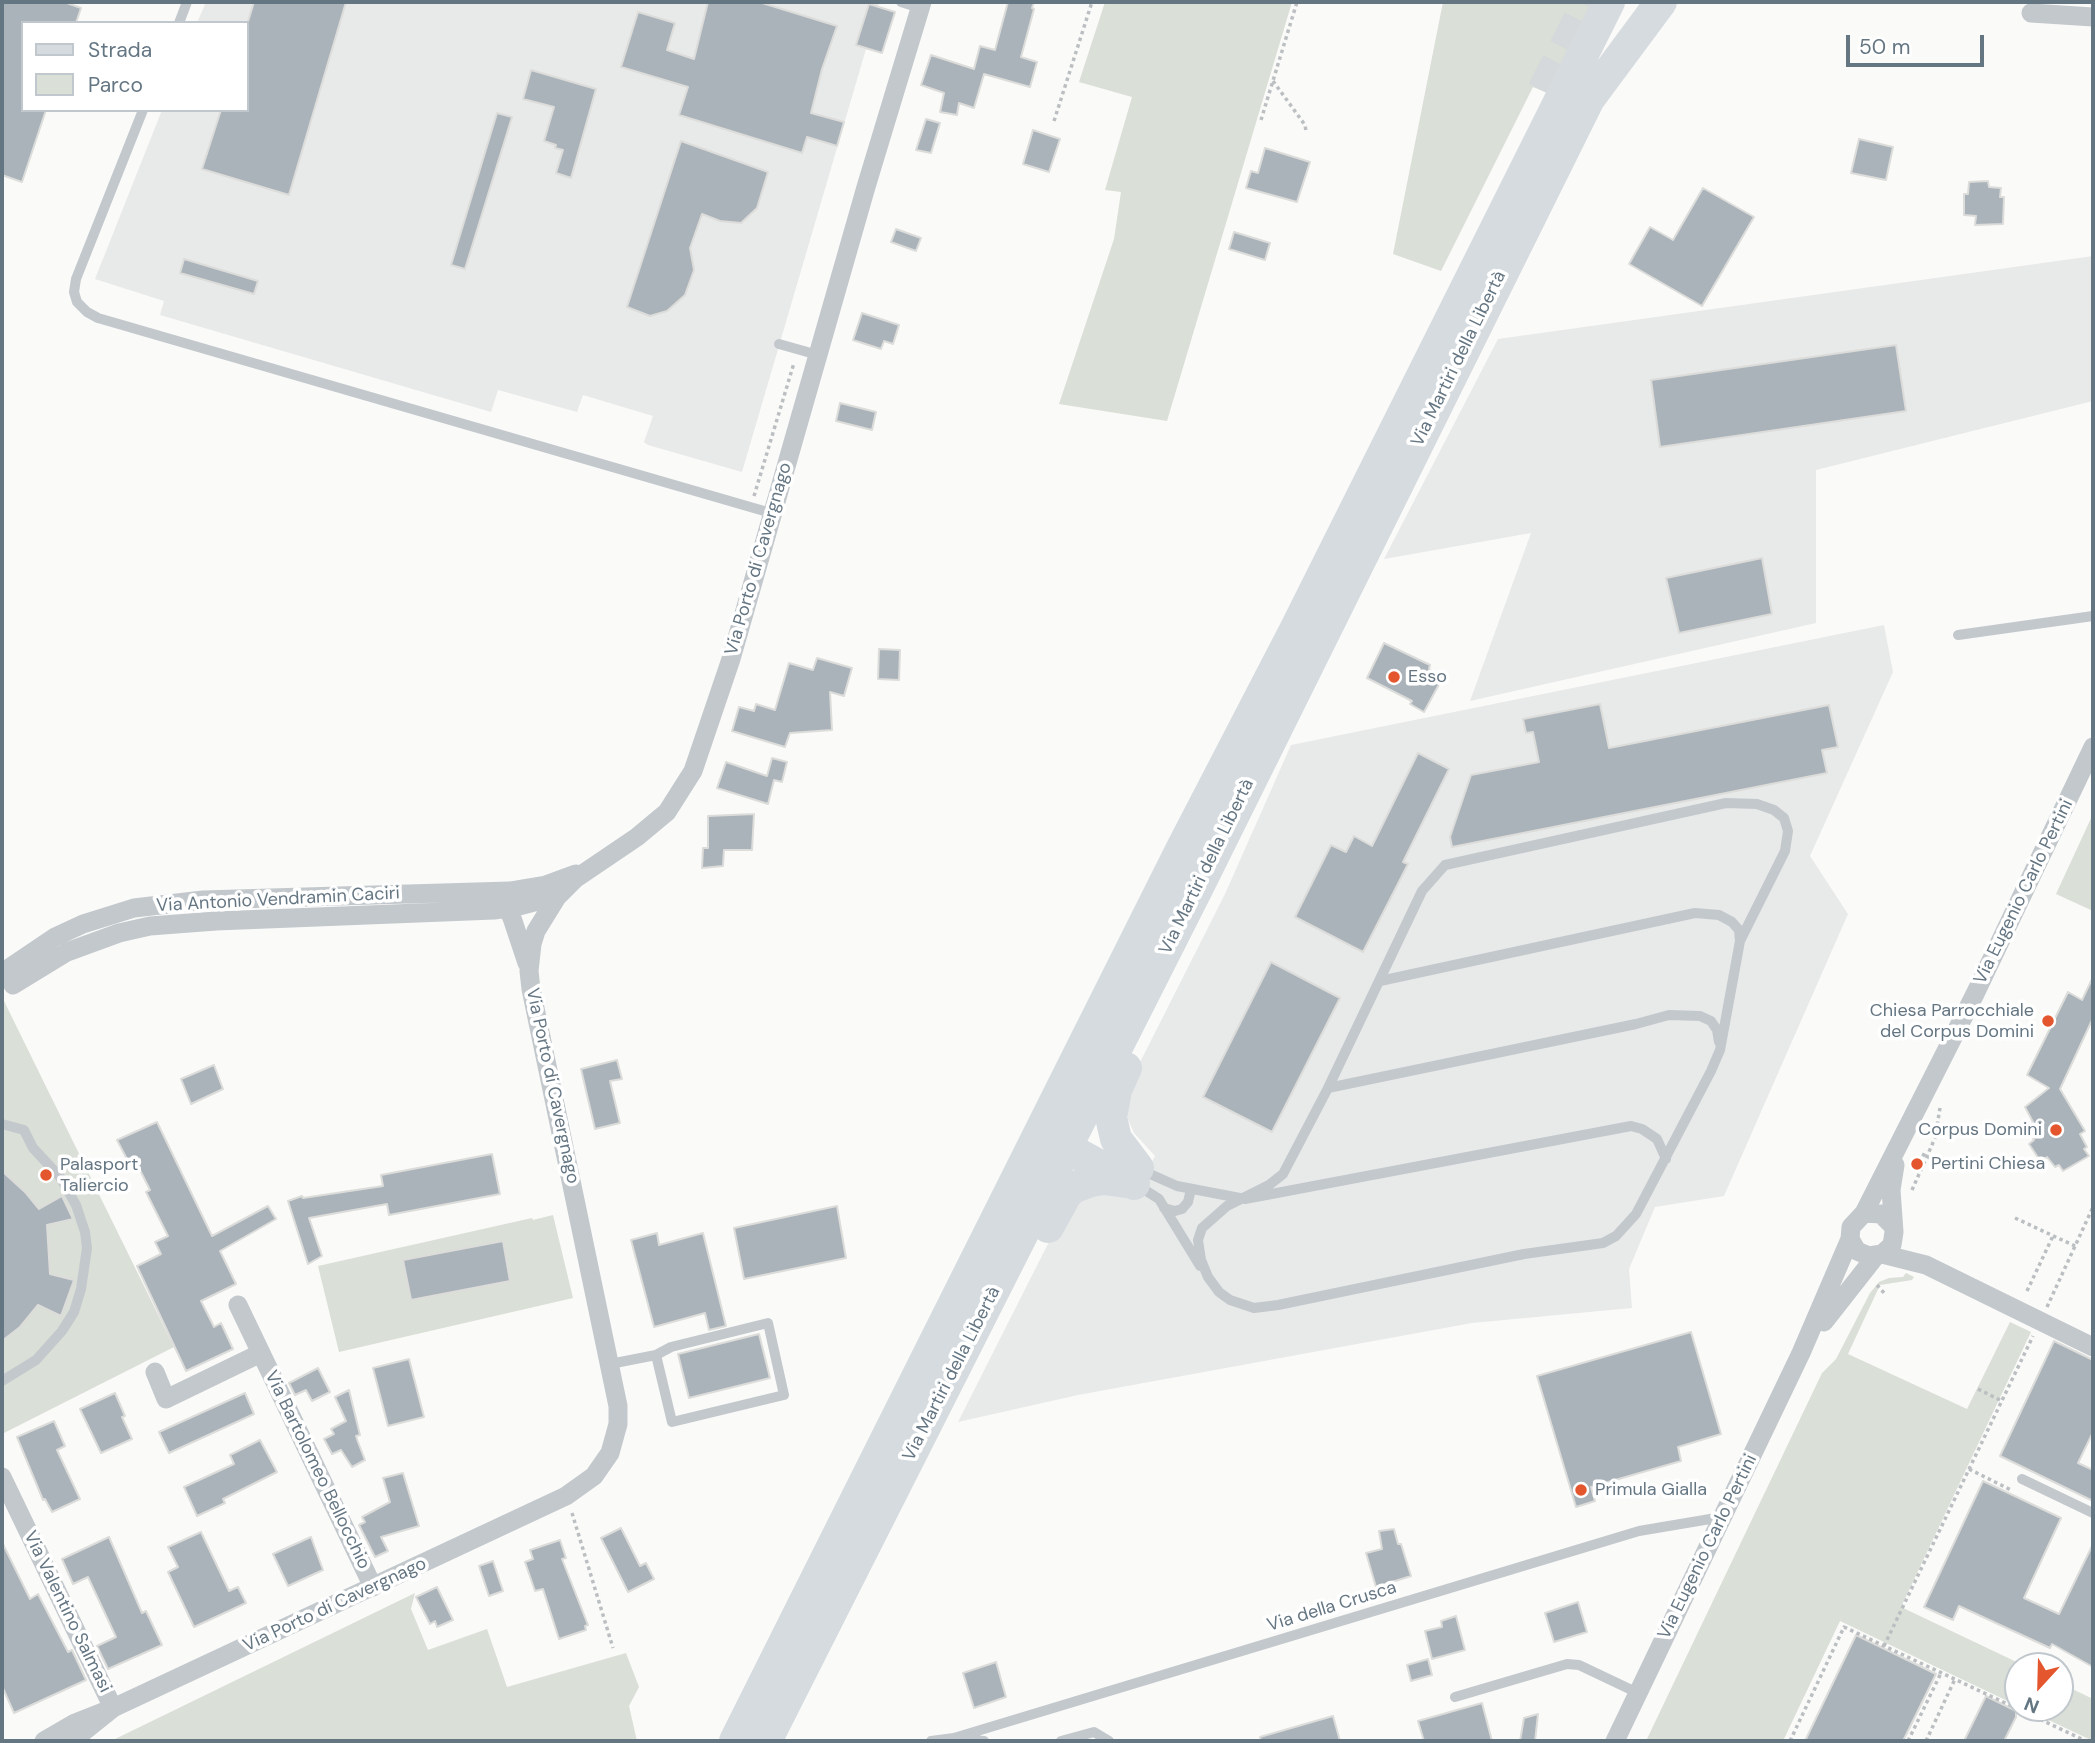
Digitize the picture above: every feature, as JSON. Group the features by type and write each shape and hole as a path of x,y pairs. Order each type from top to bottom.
{"main road":[{"name":"Via Martiri della Libertà","path":"735,1741 1609,2"},
{"path":"1589,99 1595,78 1633,2"},
{"name":"Via Martiri della Libertà","path":"766,1741 1067,1141 1200,883 1589,99 1661,2"},
{"name":"Via Martiri della Libertà","path":"1247,721 1323,534 1543,91"},
{"path":"1136,1176 1067,1141 1061,1129 1063,1117 1134,972 1176,860"},
{"path":"1136,1176 1116,1139 1111,1117 1112,1103 1120,1081 1174,972 1200,883"},
{"path":"933,1347 953,1331 1043,1158 1051,1146 1067,1141"},
{"path":"943,1392 990,1340 1065,1196 1072,1188 1091,1181 1136,1176"}],"street":[{"name":"Via Porto di Cavergnago","path":"44,1741 75,1723 113,1708 566,1496 594,1476 610,1453 615,1439 618,1406 529,971 532,944 536,931 557,896 667,812 693,771 731,659 771,513 921,5"},
{"path":"2031,13 2093,17"},
{"name":"Via Eugenio Carlo Pertini","path":"1864,1213 2093,747"},
{"name":"Via Antonio Vendramin Caciri","path":"4,971 55,937 83,924 134,908 203,900 510,891 547,885 583,874"},
{"path":"487,891 502,898 508,908 529,971"},
{"path":"4,971 13,985 68,952 107,937 150,926 508,908 557,896"},
{"name":"Via Eugenio Carlo Pertini","path":"1894,1229 1891,1190 1897,1149"},
{"path":"1941,1272 1881,1214 1864,1213 1851,1227 1850,1239 1862,1255 1905,1258 1941,1272 2093,1347"},
{"path":"1879,1255 1892,1245 1894,1229"},
{"name":"Via Eugenio Carlo Pertini","path":"1615,1741 1801,1353 1850,1239"},
{"name":"Via Eugenio Carlo Pertini","path":"1801,1353 1879,1255"},
{"name":"Via Bartolomeo Bellocchio","path":"238,1305 373,1587"},
{"name":"Via Bartolomeo Bellocchio","path":"155,1372 166,1399 261,1353"},
{"name":"Via Valentino Salmasi","path":"2,1478 113,1708"},
{"name":"Via Porto di Cavergnago","path":"76,1741 113,1708"}],"lane":[{"path":"179,21 187,2"},
{"path":"901,2 921,5"},
{"path":"143,112 76,279 74,292 77,302 87,312 98,318 771,513"},
{"path":"779,344 818,355"},
{"path":"1958,635 2093,616"},
{"path":"1208,1277 1198,1250 1200,1233 1205,1225 1227,1206 1245,1199 1281,1177 1328,1088 1422,891 1445,865 1727,803 1757,804 1774,810 1784,818 1788,831 1785,851 1740,941"},
{"path":"1136,1176 1164,1208 1219,1292 1230,1300 1254,1308 1524,1254 1603,1242 1616,1236 1636,1214 1711,1071 1720,1050 1740,941 1739,930 1720,915 1695,914 1380,981"},
{"path":"1328,1088 1636,1024 1669,1014 1700,1016 1711,1021 1717,1030 1720,1050"},
{"path":"2,1124 24,1130 33,1148 60,1177 76,1205 87,1248 81,1289 74,1312 62,1331 36,1360 2,1381"},
{"path":"1136,1176 1245,1199 1619,1126 1631,1126 1651,1133 1662,1147 1665,1159"},
{"path":"1164,1208 1175,1211 1182,1209 1188,1202 1191,1189"},
{"path":"610,1364 656,1355 671,1347 768,1323 784,1395 672,1422 656,1355"},
{"path":"2022,1479 2093,1513"},
{"name":"Via della Crusca","path":"954,1738 1639,1531 1722,1517"},
{"path":"1455,1697 1567,1664 1579,1665 1639,1693"},
{"path":"1060,1741 1094,1732 1109,1741"},
{"path":"931,1741 954,1738 984,1741"}],"path":[{"path":"1054,121 1092,2"},
{"path":"1261,120 1297,2"},
{"path":"1273,81 1305,125 1306,131"},
{"path":"1910,1192 1935,1138 1943,1100"},
{"path":"1922,1154 1936,1161"},
{"path":"2045,1310 2093,1207"},
{"path":"2015,1218 2075,1246"},
{"path":"2027,1291 2053,1236"},
{"path":"1884,1646 2035,1331"},
{"path":"1978,1389 2003,1401"},
{"path":"566,1496 613,1648"},
{"path":"1790,1741 1844,1627 2086,1741"},
{"path":"1908,1741 1941,1673"},
{"path":"1926,1741 1955,1679"}],"shaded area":[{"path":"206,2 879,2 878,8 895,12 882,53 866,49 742,472 648,445 644,442 653,416 583,395 577,412 498,390 491,412 160,315 164,301 95,279 161,112 248,112 248,21 198,21"},
{"path":"2093,256 2093,401 1816,470 1816,623 1470,701 1531,533 1384,559 1498,339"},
{"path":"1884,625 1893,672 1810,856 1848,914 1724,1196 1655,1207 1629,1269 1632,1308 1472,1323 1078,1395 958,1422 1064,1212 1088,1196 1118,1194 1132,1199 1155,1156 1134,1133 1128,1119 1124,1104 1127,1088 1225,894 1291,745"}],"green space":[{"path":"1105,2 1292,2 1167,421 1059,404 1114,239 1121,192 1105,190 1132,97 1079,82"},
{"path":"1443,2 1599,2 1552,95 1533,87 1441,271 1393,254"},
{"path":"2093,814 2093,911 2056,894"},
{"name":"Palasport Taliercio","path":"4,1001 174,1347 2,1434 2,1003"},
{"path":"553,1215 573,1298 339,1352 318,1266"},
{"path":"1906,1273 1914,1277 1912,1280 1880,1285 1848,1354 1967,1409 2010,1322 2031,1332 1901,1607 2004,1656 2004,1699 1840,1621 1783,1741 1646,1741 1822,1373 1836,1359 1870,1293 1879,1282 1903,1277"},
{"path":"415,1593 411,1609 428,1650 487,1629 507,1687 626,1653 639,1687 629,1706 637,1741 111,1741"},
{"path":"2074,1690 2093,1699 2093,1741 2053,1722 2074,1722"}],"building":[{"path":"2,2 64,2 81,8 77,21 21,21 21,112 45,112 22,182 2,175"},
{"path":"254,2 346,2 289,195 202,169 220,112 248,112 248,22"},
{"path":"708,2 759,2 837,26 811,113 844,122 837,146 807,137 802,153 679,115 688,87 621,67 638,12 675,23 667,50 694,59"},
{"path":"1008,2 1034,2 1021,57 1037,62 1030,87 984,74 974,108 959,103 957,115 940,112 944,93 921,85 931,55 974,69 980,46 995,50"},
{"path":"869,4 895,12 882,53 856,45"},
{"path":"531,70 596,89 571,178 556,173 563,150 544,141 554,107 523,99"},
{"path":"497,113 512,117 465,269 451,265"},
{"path":"926,119 940,123 931,153 916,150"},
{"path":"1033,130 1060,139 1049,172 1023,164"},
{"path":"1859,139 1893,147 1886,180 1851,173"},
{"path":"681,141 768,172 757,208 741,223 720,221 702,214 690,248 694,270 685,295 667,311 650,316 627,307"},
{"path":"1265,148 1310,162 1297,202 1246,188 1251,171 1258,173"},
{"path":"1988,181 1989,187 2001,188 2000,197 2004,197 2003,224 1975,225 1976,216 1964,215 1964,194 1968,194 1969,182"},
{"path":"1703,188 1754,217 1702,306 1629,264 1650,227 1673,240"},
{"path":"896,229 921,238 916,251 891,242"},
{"path":"1234,232 1270,243 1265,260 1229,249"},
{"path":"184,259 258,281 254,294 180,273"},
{"path":"862,313 899,325 893,344 884,341 881,349 853,340"},
{"path":"1896,345 1906,411 1660,447 1651,380"},
{"path":"840,403 876,412 872,430 836,421"},
{"path":"1762,558 1772,614 1679,633 1666,578"},
{"path":"1384,643 1430,665 1429,669 1443,677 1424,712 1410,704 1412,701 1367,678"},
{"path":"879,649 900,650 899,680 878,679"},
{"path":"817,658 852,668 844,696 830,692 832,730 790,733 785,747 732,731 739,707 754,711 756,704 775,710 789,663 813,670"},
{"path":"1600,704 1609,748 1829,705 1838,747 1822,750 1827,773 1452,847 1450,837 1471,775 1539,762 1533,732 1526,733 1523,719"},
{"path":"1418,753 1449,769 1403,862 1408,864 1363,952 1295,917 1331,845 1346,852 1354,836 1372,846"},
{"path":"772,758 787,762 782,782 774,780 768,804 717,788 726,762 767,776"},
{"path":"754,814 752,850 724,850 723,866 702,868 703,848 708,848 708,816"},
{"path":"1271,962 1340,998 1272,1132 1203,1097"},
{"path":"2093,977 2093,1018 2060,1089 2085,1131 2080,1134 2089,1156 2063,1171 2059,1165 2055,1167 2047,1157 2041,1162 2029,1144 2034,1140 2027,1129 2033,1122 2025,1107 2049,1088 2027,1075 2068,992 2082,1000"},
{"path":"617,1060 622,1079 610,1081 620,1123 595,1129 581,1069"},
{"path":"214,1065 223,1089 191,1104 181,1079"},
{"path":"157,1122 212,1236 268,1206 276,1219 220,1251 236,1284 201,1301 214,1327 221,1323 233,1349 186,1371 137,1266 161,1254 155,1242 168,1236 146,1192 150,1190 134,1158 128,1161 117,1140"},
{"path":"492,1154 500,1194 389,1215 387,1204 309,1218 322,1256 308,1264 288,1201 302,1196 303,1198 383,1186 381,1175"},
{"name":"Palasport Taliercio","path":"2,1171 39,1209 62,1196 73,1219 47,1225 50,1274 74,1280 61,1316 38,1305 20,1327 2,1341"},
{"path":"837,1206 846,1258 744,1279 734,1228"},
{"path":"657,1233 659,1245 703,1233 726,1326 709,1330 705,1313 654,1327 631,1240"},
{"path":"503,1241 510,1281 411,1300 403,1260"},
{"path":"1691,1332 1721,1434 1678,1447 1681,1461 1591,1487 1595,1501 1576,1507 1537,1376"},
{"path":"759,1334 770,1378 689,1398 678,1354"},
{"path":"2054,1341 2093,1360 2093,1432 2078,1463 2093,1470 2093,1501 2000,1456"},
{"path":"409,1359 424,1417 388,1426 373,1368"},
{"path":"318,1368 330,1392 312,1401 306,1390 295,1395 289,1383"},
{"path":"349,1390 360,1435 356,1436 365,1460 352,1467 341,1450 332,1454 324,1439 334,1434 331,1429 346,1421 335,1397"},
{"path":"115,1393 132,1439 101,1453 80,1409"},
{"path":"245,1393 254,1414 169,1453 159,1432"},
{"path":"54,1421 65,1446 57,1450 80,1499 52,1512 45,1499 43,1500 17,1437"},
{"path":"260,1440 277,1472 223,1499 225,1503 197,1516 184,1487 234,1464 230,1455"},
{"path":"403,1473 419,1526 381,1537 388,1551 375,1557 359,1525 365,1522 362,1517 390,1502 383,1478"},
{"path":"1983,1481 2061,1518 2024,1598 2059,1614 2093,1544 2093,1667 2074,1656 2074,1652 2066,1652 2052,1644 2050,1648 1959,1606 1953,1620 1924,1607"},
{"path":"621,1528 640,1566 646,1563 654,1579 628,1592 601,1538"},
{"path":"1394,1529 1411,1576 1376,1587 1366,1553 1382,1549 1379,1531"},
{"path":"201,1532 229,1591 238,1587 246,1603 194,1627 168,1572 178,1567 168,1547"},
{"path":"109,1537 142,1613 146,1611 162,1645 108,1669 97,1646 116,1637 88,1577 73,1584 62,1559"},
{"path":"311,1537 323,1570 288,1586 273,1554"},
{"path":"560,1540 566,1558 562,1559 588,1625 585,1626 586,1630 559,1639 543,1589 535,1591 525,1562 533,1559 530,1550"},
{"path":"2,1542 30,1599 38,1594 68,1652 72,1650 86,1680 14,1713 2,1686"},
{"path":"493,1561 503,1591 489,1596 479,1566"},
{"path":"437,1587 453,1620 437,1627 435,1621 430,1624 416,1597"},
{"path":"1578,1602 1587,1632 1554,1642 1545,1613"},
{"path":"1456,1616 1465,1650 1432,1659 1425,1631 1442,1627 1441,1621"},
{"path":"1856,1635 1936,1674 1903,1741 1805,1741"},
{"path":"1428,1659 1432,1675 1411,1681 1407,1665"},
{"path":"996,1662 1006,1697 974,1708 963,1673"},
{"path":"1986,1696 2004,1705 2004,1722 2014,1722 2004,1741 1964,1741"},
{"path":"1482,1703 1492,1741 1424,1741 1418,1721"},
{"path":"1538,1714 1535,1741 1520,1741 1524,1718"},
{"path":"1333,1716 1340,1741 1261,1741 1260,1737"}],"tunnel":[{"path":"1543,91 1588,2"}],"place":[{"name":"Esso","path":"1394,677"},
{"name":"Chiesa Parrocchiale del Corpus Domini","path":"2048,1021"},
{"name":"Corpus Domini","path":"2056,1130"},
{"name":"Pertini Chiesa","path":"1917,1164"},
{"name":"Palasport Taliercio","path":"46,1175"},
{"name":"Primula Gialla","path":"1581,1490"}]}
